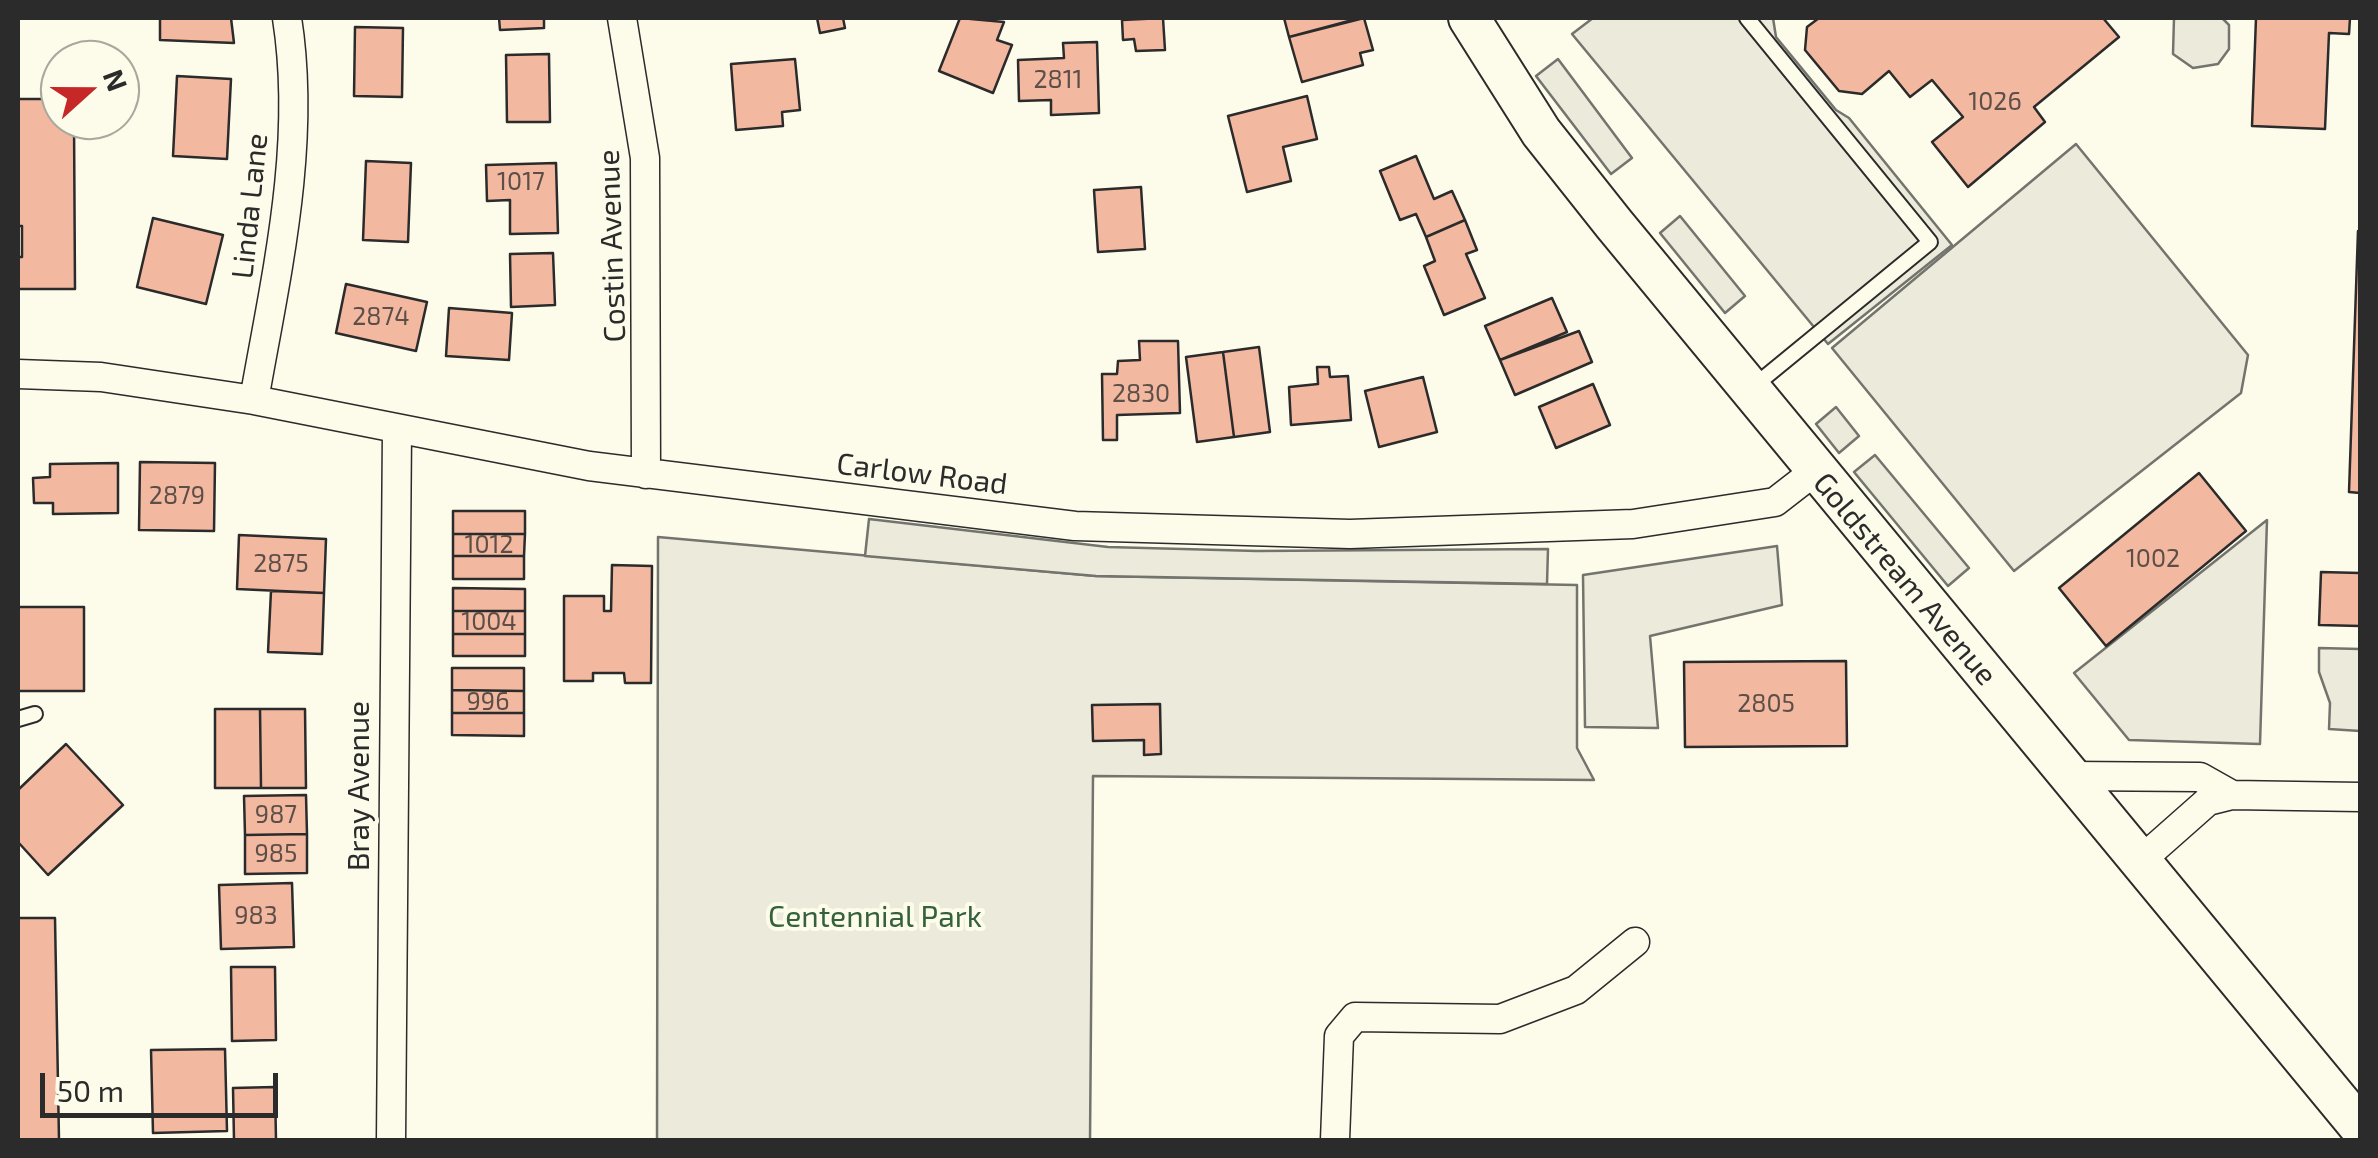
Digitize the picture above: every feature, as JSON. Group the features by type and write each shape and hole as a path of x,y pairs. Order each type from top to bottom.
{"main road":[{"name":"Goldstream Avenue","path":"1477,20 1541,132 1748,390 2360,1127"}],"street":[{"name":"Linda Lane","path":"254,400 287,214 295,68 287,18"},
{"name":"Costin Avenue","path":"622,18 645,158 646,474"},
{"name":"Carlow Road","path":"18,374 100,377 254,400 397,431 646,474 1075,526 1350,534 1539,530 1708,514 1775,502 1816,472"},
{"name":"Bray Avenue","path":"391,1140 397,431"},
{"path":"2069,776 2200,777 2232,794"},
{"path":"2140,862 2208,800 2232,794 2360,796"},
{"path":"1335,1140 1339,1036 1355,1017 1500,1019 1576,990 1635,942"}],"lane":[{"path":"1747,18 1930,242 1748,390"},
{"path":"18,719 35,714"}],"green space":[{"path":"2174,18 2222,18 2229,25 2229,49 2218,64 2193,68 2173,54"},
{"path":"2076,144 2248,355 2241,393 2014,571 1832,348"},
{"name":"Centennial Park","path":"658,537 1096,576 1577,585 1577,748 1594,780 1093,776 1090,1140 657,1140"}],"shaded area":[{"path":"1593,18 1773,18 1776,37 1836,110 1849,118 1952,245 1828,344 1572,34"},
{"path":"1558,59 1632,158 1611,174 1536,76"},
{"path":"1680,216 1745,296 1725,313 1660,233"},
{"path":"1836,407 1859,436 1839,453 1816,424"},
{"path":"1875,455 1969,568 1948,586 1854,472"},
{"path":"869,519 1108,547 1257,551 1548,549 1547,584 1096,576 865,556"},
{"path":"2267,520 2260,744 2129,740 2074,673"},
{"path":"1777,546 1782,605 1650,636 1658,728 1585,727 1583,575"},
{"path":"2319,648 2360,649 2360,731 2329,729 2330,703 2319,672"}],"building":[{"path":"160,18 231,18 234,43 160,40"},
{"path":"499,18 544,18 544,28 500,30"},
{"path":"817,18 843,18 845,28 820,33"},
{"path":"960,18 1004,22 997,40 1012,45 993,93 939,71"},
{"path":"1163,18 1165,50 1136,51 1134,39 1123,40 1122,20"},
{"path":"1284,18 1360,18 1289,37"},
{"path":"1364,18 1373,50 1360,53 1363,65 1302,82 1289,37"},
{"path":"1819,18 2103,18 2119,37 2034,107 2045,122 1968,187 1932,142 1963,117 1932,80 1910,97 1889,71 1862,94 1839,91 1805,50 1807,27"},
{"path":"2256,18 2350,18 2349,34 2329,33 2325,129 2252,126"},
{"path":"355,27 403,28 402,97 354,96"},
{"path":"1097,42 1099,113 1051,115 1051,100 1019,101 1018,60 1064,58 1063,43"},
{"path":"549,54 550,122 507,122 506,55"},
{"path":"795,59 800,110 782,112 783,126 736,130 731,64"},
{"path":"177,76 231,79 227,159 173,156"},
{"path":"1307,96 1317,139 1283,147 1291,181 1247,192 1228,116"},
{"path":"18,99 40,99 40,140 74,140 75,289 18,289 22,226 18,226"},
{"path":"1416,156 1434,199 1452,191 1465,220 1426,237 1416,214 1400,220 1380,171"},
{"path":"366,161 411,163 408,242 363,240"},
{"path":"556,163 558,233 510,234 510,200 487,201 486,165"},
{"path":"1141,187 1145,249 1098,252 1094,190"},
{"path":"153,218 223,235 206,304 137,287"},
{"path":"1465,220 1477,250 1466,254 1485,298 1444,315 1424,266 1435,261 1426,237"},
{"path":"2360,231 2360,493 2349,492"},
{"path":"553,253 555,305 511,307 510,254"},
{"path":"346,284 427,302 416,351 336,333"},
{"path":"1552,298 1567,332 1500,360 1485,326"},
{"path":"449,308 512,313 509,360 446,356"},
{"path":"1579,331 1592,362 1515,395 1500,360"},
{"path":"1139,341 1178,341 1180,413 1117,415 1117,440 1103,440 1102,374 1117,374 1118,361 1140,360"},
{"path":"1259,347 1270,432 1234,437 1223,352"},
{"path":"1223,352 1234,437 1197,442 1186,357"},
{"path":"1317,367 1329,367 1330,377 1348,376 1351,420 1291,425 1289,387 1318,384"},
{"path":"1423,377 1437,432 1379,447 1365,391"},
{"path":"1593,384 1610,425 1556,448 1539,407"},
{"path":"140,462 215,463 214,531 139,530"},
{"path":"118,463 118,513 53,514 53,503 34,503 33,478 50,477 50,464"},
{"path":"2199,473 2246,531 2106,646 2059,588"},
{"path":"453,511 525,511 525,534 453,534"},
{"path":"453,534 525,534 524,556 453,556"},
{"path":"239,535 326,539 324,593 237,589"},
{"path":"453,556 524,556 524,579 453,579"},
{"path":"612,565 652,566 651,683 625,683 624,673 593,673 593,681 564,681 564,596 604,596 604,611 611,611"},
{"path":"2321,572 2360,573 2360,626 2319,625"},
{"path":"453,588 525,589 525,611 453,611"},
{"path":"271,591 324,593 322,654 268,652"},
{"path":"18,607 84,607 84,691 18,691"},
{"path":"453,611 525,611 525,634 453,634"},
{"path":"453,634 525,634 525,656 453,656"},
{"path":"1846,661 1847,746 1685,747 1684,662"},
{"path":"452,668 524,668 524,691 452,690"},
{"path":"452,690 524,691 524,713 452,713"},
{"path":"1160,704 1161,754 1144,755 1144,740 1093,741 1092,705"},
{"path":"215,709 260,709 261,788 215,788"},
{"path":"260,709 305,709 306,788 261,788"},
{"path":"452,713 524,713 524,736 452,735"},
{"path":"66,744 123,805 48,875 18,842 18,790"},
{"path":"306,795 307,834 245,835 244,796"},
{"path":"307,834 307,873 245,874 245,835"},
{"path":"292,883 294,947 221,949 219,885"},
{"path":"18,918 55,918 59,1140 18,1140"},
{"path":"231,967 275,967 276,1040 232,1041"},
{"path":"225,1049 227,1131 153,1133 151,1050"},
{"path":"275,1087 276,1140 234,1140 233,1088"}]}
